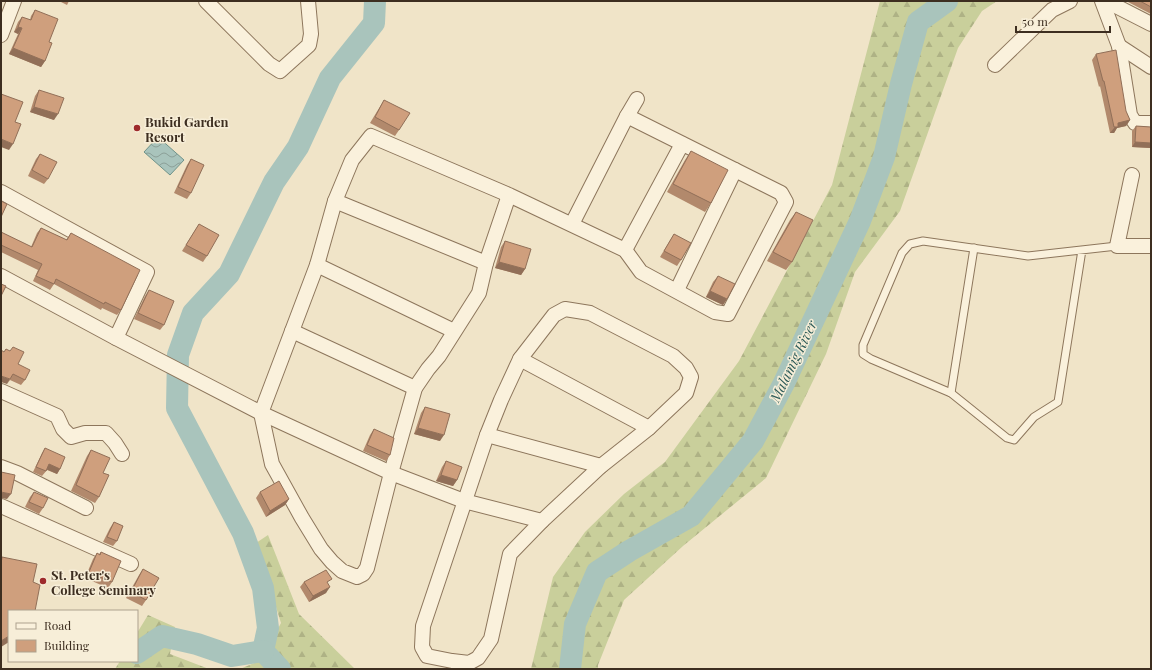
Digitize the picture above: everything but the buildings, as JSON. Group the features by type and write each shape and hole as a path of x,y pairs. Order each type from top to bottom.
{"street":[{"path":"1,35 14,1"},
{"path":"206,1 269,64 280,71 309,45 311,34 307,3"},
{"path":"995,65 1052,10 1070,1"},
{"path":"1102,1 1119,46 1130,115 1135,123 1151,123"},
{"path":"1106,1 1151,24"},
{"path":"1119,46 1151,67"},
{"path":"572,224 627,116 637,100"},
{"path":"509,195 486,262 479,293 439,356 415,388 367,568 363,574 357,577 342,571 321,549 272,464 261,413 317,265 335,201 352,160 371,136 509,195 625,250 642,272 715,312 728,314 786,202 781,193 627,116"},
{"path":"625,250 682,144"},
{"path":"677,290 735,170"},
{"path":"1132,175 1117,246 1151,246"},
{"path":"1,192 147,272 116,338"},
{"path":"335,201 486,262"},
{"path":"317,265 454,331"},
{"path":"1,276 165,364 261,413 391,474 464,501 542,521"},
{"path":"565,309 590,313 673,356 686,368 691,377 686,393 649,428 602,466 542,521 510,554 491,639 478,658 469,663 428,656 422,647 423,626 487,434 520,359 554,315 565,309"},
{"path":"292,331 415,388"},
{"path":"520,359 649,428"},
{"path":"1,391 57,416 63,429 71,436 85,433 106,432 115,442 122,454"},
{"path":"487,434 602,466"},
{"path":"1,467 17,473 86,508"},
{"path":"1,506 131,564"}],"lane":[{"path":"1082,250 1058,402 1034,417 1014,440 1007,438 951,393 871,359 863,354 863,345 902,253 910,244 923,241 1028,256 1117,246"},
{"path":"951,393 974,248"}],"green space":[{"path":"880,1 997,1 982,11 958,48 900,211 855,272 826,354 766,478 683,546 624,600 598,665 598,669 531,669 553,577 585,532 624,494 665,462 739,361 832,185"},
{"path":"268,535 299,614 355,669 240,669 261,660 281,623 256,543"},
{"path":"148,615 175,627 170,654 209,669 115,669 119,662 138,662 138,631"}],"water":[{"path":"158,137 184,160 170,175 144,152"}],"waterway":[{"path":"263,651 268,628 263,588 243,533 177,408 178,355 193,313 229,274 274,182 298,147 330,78 374,23 375,1"},
{"name":"Malamig River","path":"570,669 575,624 597,572 629,551 691,516 753,441 784,383 860,221 884,157 901,84 918,22 947,1"},
{"name":"Malamig River","path":"138,652 162,636 197,644 232,656 263,651"},
{"name":"Malamig River","path":"263,651 280,669"}],"place":[{"name":"Bukid Garden Resort","path":"137,128"},
{"name":"St. Peter's College Seminary","path":"43,581"}]}
